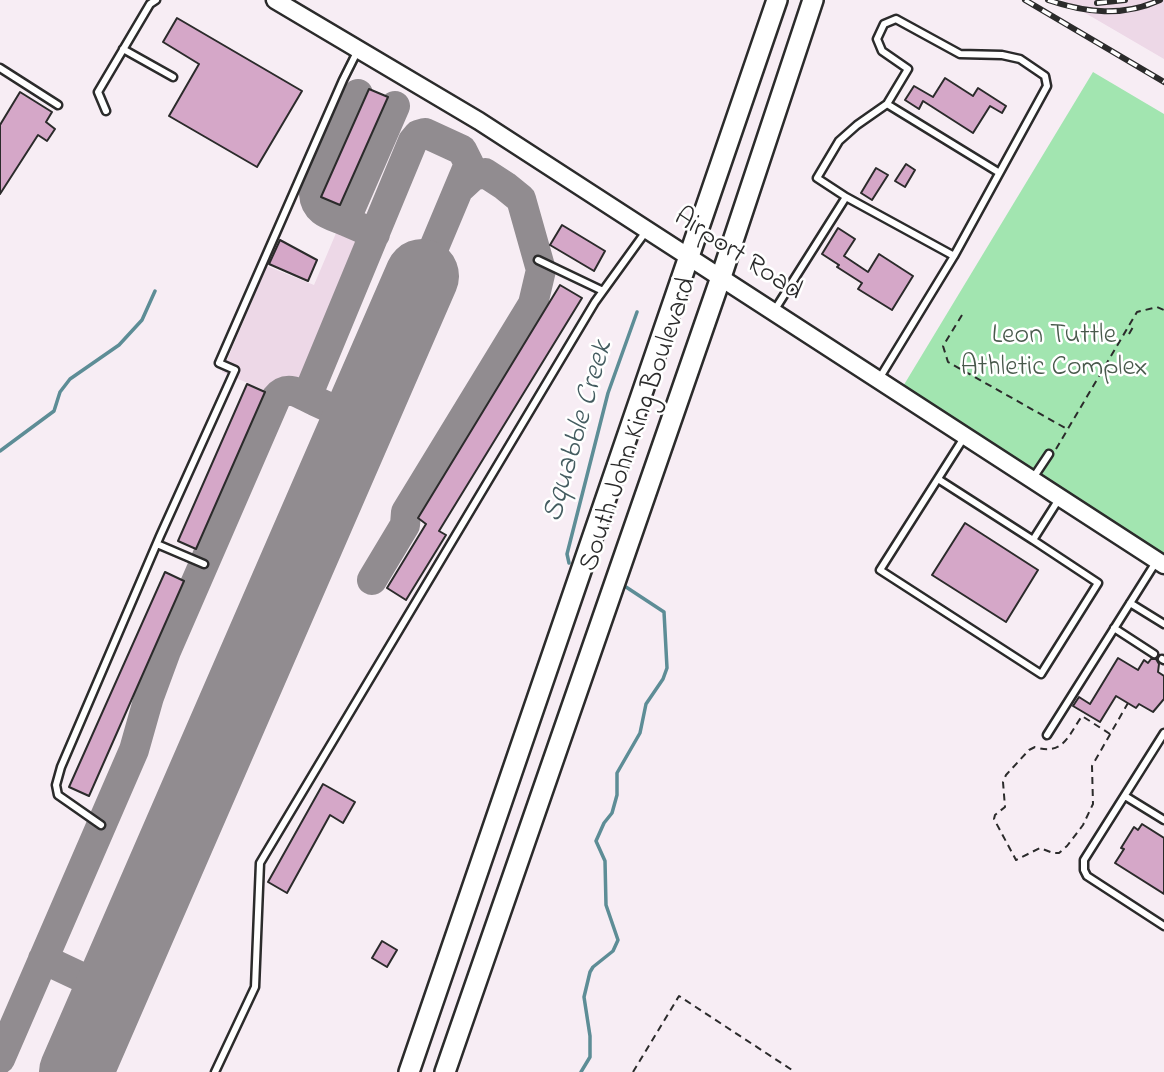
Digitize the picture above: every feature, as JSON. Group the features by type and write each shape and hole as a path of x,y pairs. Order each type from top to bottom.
{"main road":[{"name":"South John King Boulevard","path":"409,1072 777,0"},
{"name":"South John King Boulevard","path":"445,1072 721,277 813,0"},
{"path":"485,855 515,866"}],"street":[{"name":"Airport Road","path":"275,0 479,121 1160,563"}],"lane":[{"path":"106,111 98,92 150,4 156,0"},
{"path":"879,379 954,256 1046,86 1045,76 1020,59 1002,55 960,54 896,19 884,24 877,39 882,51 908,69 887,104 856,125 839,142 817,178 846,197 954,256"},
{"path":"124,49 173,77"},
{"path":"101,825 64,802 58,795 56,785 61,768 234,370 219,363 359,49"},
{"path":"0,68 58,106"},
{"path":"887,104 998,172"},
{"path":"774,311 846,197"},
{"path":"215,1072 255,987 260,863 603,291 648,230"},
{"path":"538,260 603,291"},
{"path":"938,479 1098,583 1041,674 880,570 965,435"},
{"path":"1032,479 1051,454"},
{"path":"1033,540 1060,497"},
{"path":"157,544 204,564"},
{"path":"1047,735 1130,603 1160,563"},
{"path":"1130,603 1164,624"},
{"path":"1114,628 1154,653"},
{"path":"1164,733 1084,860 1087,876 1164,926"},
{"path":"1125,796 1164,820"}],"path":[{"path":"1051,454 1068,430 1137,312 1157,307 1164,310"},
{"path":"962,315 943,346 948,362 1068,430"},
{"path":"1129,325 1133,327 1129,334"},
{"path":"1110,734 1082,716 1061,746 1046,751 1035,747 1011,768 1003,782 1006,803 994,819 1016,860 1040,849 1059,853 1083,825 1093,804 1092,766 1128,703"},
{"path":"633,1072 679,996 795,1072"}],"shaded area":[{"path":"1063,0 1164,0 1164,59"},
{"path":"345,212 382,228 306,408 222,372 267,266 314,285"}],"green space":[{"name":"Leon Tuttle Athletic Complex","path":"1093,72 1164,114 1164,554 902,388"}],"building":[{"path":"177,18 302,91 257,167 169,116 199,64 163,42"},
{"path":"945,78 973,96 978,88 1006,106 1002,113 990,106 973,133 923,101 919,109 905,100 914,86 933,97"},
{"path":"369,89 388,97 340,205 321,197"},
{"path":"20,92 52,112 46,122 55,129 47,141 38,135 0,194 0,125"},
{"path":"906,164 915,170 905,187 895,181"},
{"path":"876,168 888,175 872,200 861,193"},
{"path":"562,225 605,251 594,271 550,245"},
{"path":"838,228 855,239 844,256 868,272 879,254 913,276 892,310 858,289 862,283 822,254"},
{"path":"280,240 317,260 308,281 269,264"},
{"path":"560,285 582,298 439,531 446,535 406,600 387,588 426,524 418,518"},
{"path":"247,384 265,392 196,549 178,541"},
{"path":"965,523 1038,570 1006,622 932,575"},
{"path":"165,572 184,581 89,796 69,787"},
{"path":"1118,658 1138,670 1144,660 1148,663 1151,659 1156,659 1159,664 1158,672 1164,676 1164,699 1153,712 1139,704 1136,708 1116,696 1100,722 1073,706 1079,697 1090,704"},
{"path":"323,784 355,802 343,823 330,815 287,893 268,882"},
{"path":"1142,824 1164,838 1164,894 1115,863 1134,827 1138,830"},
{"path":"382,941 397,950 387,967 372,958"}],"waterway":[{"path":"0,451 54,411 60,392 70,379 119,345 142,320 155,291"},
{"name":"Squabble Creek","path":"569,563 567,554 608,393 637,312"},
{"name":"Squabble Creek","path":"581,1072 590,1057 584,997 590,972 613,951 618,940 606,905 605,861 596,841 612,813 617,795 617,773 640,733 646,704 667,668 664,612 626,587"}],"taxiway":[{"path":"345,221 320,209 314,194 358,94"},
{"path":"375,234 345,221 395,106"},
{"path":"359,421 315,401 311,387 413,141 418,135 425,133 462,150 469,164 422,276"},
{"path":"372,580 405,525 406,512 533,304 541,270 521,199 485,173 473,176 460,188"},
{"path":"0,1059 134,750 166,651 276,398 285,391 290,391 315,401"},
{"path":"43,959 111,991"}],"runway":[{"path":"76,1072 422,276"}],"railway":[{"path":"1025,0 1164,82"},
{"path":"1048,0 1076,8 1104,11 1132,9 1160,0"},
{"path":"1097,3 1125,0"}]}
